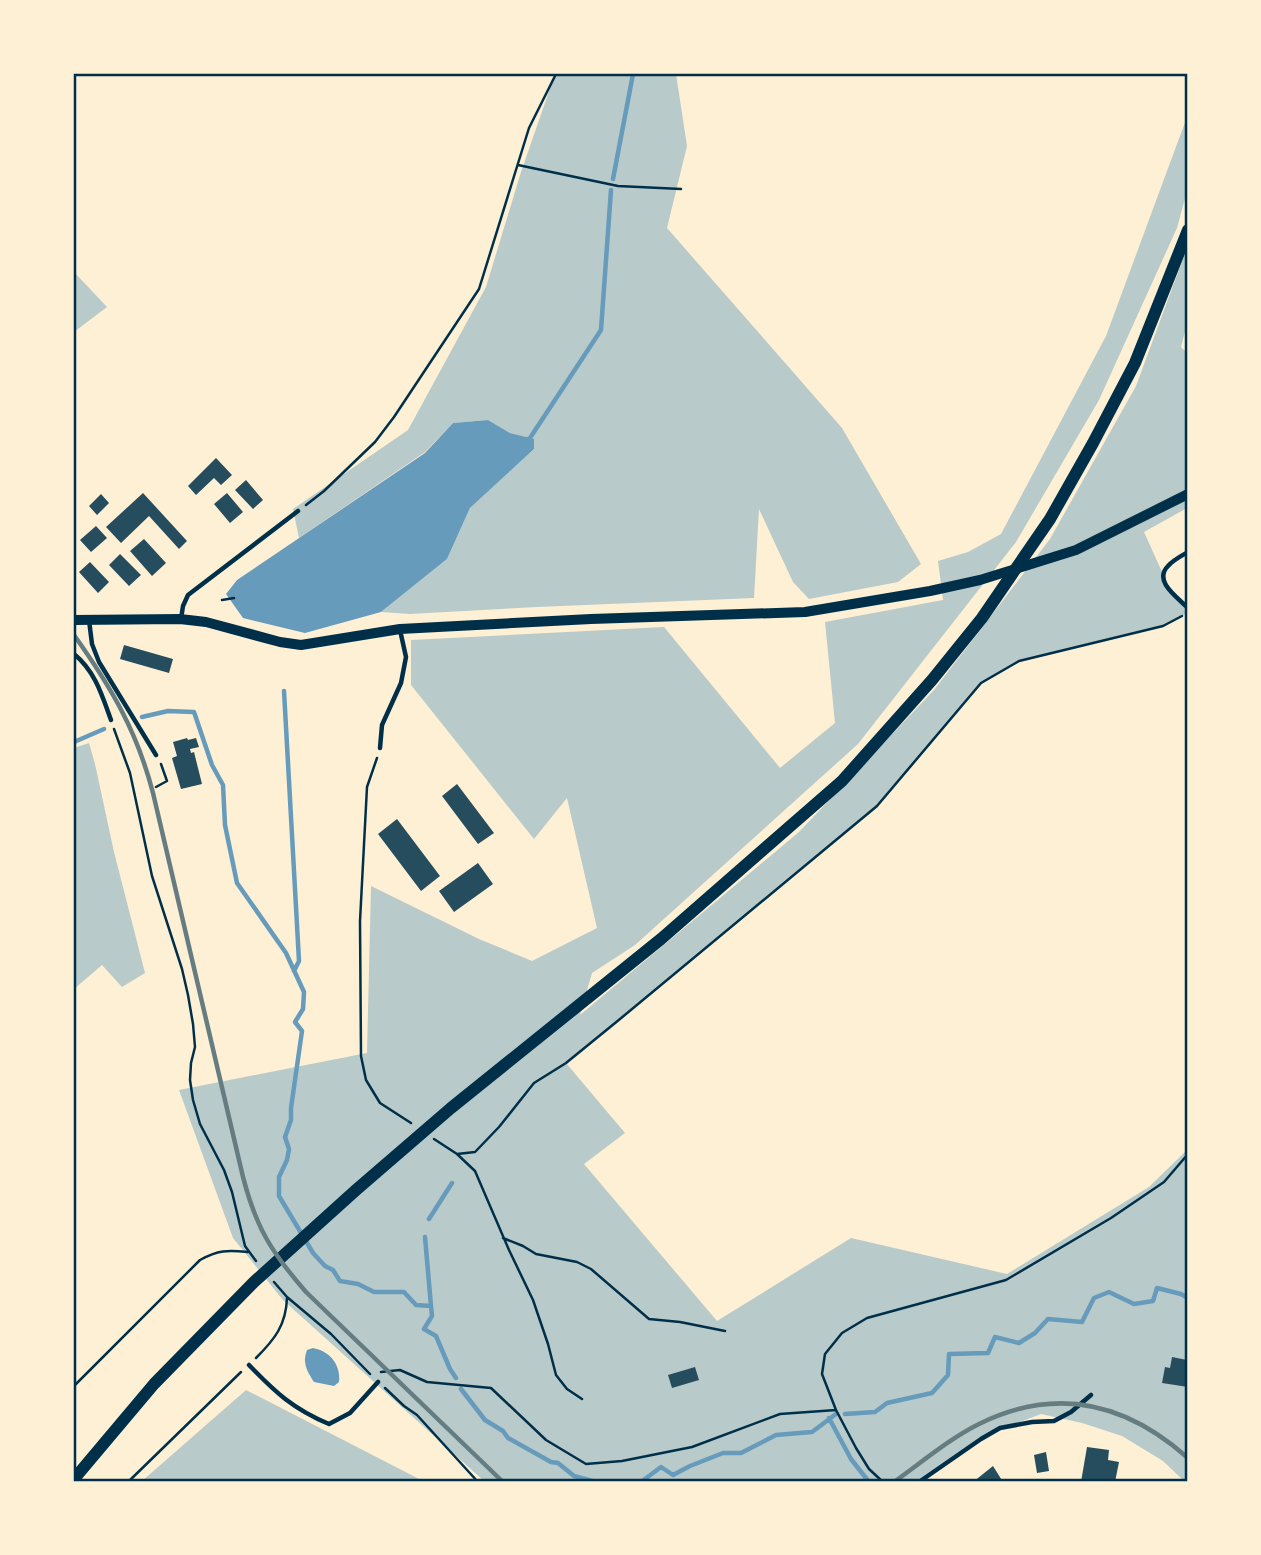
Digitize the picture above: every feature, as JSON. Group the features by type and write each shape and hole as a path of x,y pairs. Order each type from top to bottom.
{"main road":[{"path":"74,1479 154,1384 254,1282 451,1108 661,939 842,780 932,680 982,618 1050,519 1087,454 1135,363 1188,230"}],"street":[{"path":"74,620 180,619 206,622 301,645 400,629 805,611 930,591 980,580 1076,550 1188,494"}],"lane":[{"path":"180,619 188,595 298,511"},
{"path":"1188,552 1167,566 1163,574 1164,583 1188,611"},
{"path":"89,619 93,644 100,662 156,755"},
{"path":"380,748 382,725 401,683 406,657 400,629"},
{"path":"74,654 99,686 111,720"},
{"path":"249,1365 276,1392 308,1415 329,1424 350,1413 378,1382"},
{"path":"919,1482 1000,1428 1054,1421 1071,1412 1091,1395"}],"path":[{"path":"298,511 324,491 375,442 479,289 529,128 556,74"},
{"path":"518,165 618,186 681,189"},
{"path":"222,600 234,598"},
{"path":"457,1154 475,1152 534,1083 566,1063 877,806 981,683 1019,661 1163,626 1188,611"},
{"path":"74,1386 200,1260 225,1250 248,1252 232,1192 224,1170 200,1124 193,1100 190,1080 195,1046 188,995 152,876 130,773 111,720"},
{"path":"380,748 367,787 366,800 360,921 361,1056 366,1080 380,1103 413,1125"},
{"path":"156,755 167,781 156,787"},
{"path":"435,1139 475,1171 533,1300 556,1376 566,1390 582,1399"},
{"path":"883,1482 869,1469 836,1410 822,1374 825,1354 842,1333 867,1318 1006,1280 1111,1218 1164,1182 1188,1154"},
{"path":"503,1238 536,1254 577,1262 592,1269 649,1319 725,1331"},
{"path":"131,1480 269,1346 284,1324 287,1297 331,1334 371,1375 400,1370 427,1382 491,1388 546,1440 586,1464 622,1461 692,1447 780,1414 836,1410"},
{"path":"378,1382 417,1415 478,1482"}],"shaded area":[{"path":"555,74 676,74 687,146 667,228 842,428 921,564 898,582 809,599 793,582 759,509 754,598 410,614 381,612 447,559 470,508 534,449 533,439 510,433 488,420 453,423 425,452 299,538 293,509 408,430 486,287 521,172"},
{"path":"1187,117 1187,191 1177,228 1099,400 1016,542 858,744 635,945 592,973 580,1015 799,832 934,690 1050,539 1136,386 1187,248 1187,324 1181,347 1188,354 1187,508 1144,532 1163,574 1164,583 1187,608 1187,613 1163,626 1019,661 981,683 877,806 566,1063 625,1133 584,1164 717,1321 851,1238 1007,1274 1149,1187 1187,1150 1187,1481 1163,1461 1122,1436 1041,1414 991,1433 921,1481 484,1481 283,1300 233,1238 179,1090 367,1053 371,886 479,939 532,961 597,928 567,798 534,839 411,685 411,640 664,627 780,768 835,723 825,622 943,600 938,561 968,552 1001,534 1106,336"},
{"path":"74,272 107,307 74,332"},
{"path":"89,743 145,973 122,987 102,965 74,989 74,748"},
{"path":"246,1390 423,1481 142,1481"}],"water":[{"path":"488,420 510,433 534,439 534,449 470,508 447,559 381,612 305,633 243,618 226,594 237,580 425,453 453,423"},
{"path":"313,1348 325,1352 336,1365 339,1382 334,1386 314,1382 309,1374 305,1363 306,1355 307,1350"}],"building":[{"path":"216,458 232,475 221,485 214,478 196,495 188,486"},
{"path":"246,480 263,500 253,509 235,490"},
{"path":"143,493 187,541 179,549 149,516 121,543 106,527"},
{"path":"227,493 243,512 230,523 214,504"},
{"path":"101,494 109,503 97,515 89,506"},
{"path":"96,526 107,538 91,552 80,540"},
{"path":"144,539 166,563 152,576 130,551"},
{"path":"120,554 141,575 129,586 109,565"},
{"path":"90,562 109,582 98,593 79,572"},
{"path":"124,645 173,659 169,673 120,659"},
{"path":"196,738 199,747 190,749 191,753 194,752 202,784 181,789 172,758 177,756 173,742"},
{"path":"457,784 494,833 478,844 442,796"},
{"path":"397,819 440,876 421,891 378,834"},
{"path":"478,863 493,884 454,912 439,891"},
{"path":"1172,1357 1187,1360 1185,1370 1188,1370 1188,1387 1162,1383 1165,1367 1170,1368"},
{"path":"695,1367 699,1380 672,1388 668,1375"},
{"path":"1087,1447 1109,1450 1108,1460 1119,1462 1115,1482 1081,1482"},
{"path":"1046,1452 1049,1471 1037,1473 1034,1455"},
{"path":"993,1466 1003,1482 973,1482"}],"waterway":[{"path":"613,179 633,74"},
{"path":"525,441 530,438 601,330 611,190"},
{"path":"284,691 299,961 294,971"},
{"path":"142,717 168,711 194,712 212,765 223,785 225,825 237,883 286,953 304,992 303,1009 295,1022 302,1031 291,1120 285,1137 289,1149 279,1177 279,1196 313,1253 325,1266 333,1270 340,1281 358,1284 374,1292 404,1292 416,1305 431,1306 432,1316 424,1329 436,1336 456,1378"},
{"path":"74,742 104,729"},
{"path":"429,1219 452,1183"},
{"path":"425,1237 431,1306"},
{"path":"845,1414 875,1412 887,1403 932,1393 948,1375 949,1354 988,1353 995,1337 1019,1343 1035,1333 1048,1319 1082,1322 1094,1298 1109,1292 1134,1304 1153,1301 1157,1288 1188,1298"},
{"path":"461,1389 485,1420 503,1431 508,1438 551,1462 558,1463 574,1476 596,1482"},
{"path":"641,1482 661,1467 673,1475 723,1453 741,1453 776,1435 812,1432 836,1414"},
{"path":"829,1418 851,1459 869,1482"}],"railway":[{"path":"74,635 121,710 147,771 243,1177 260,1226 284,1265 306,1292 503,1482"},
{"path":"894,1482 968,1430 1008,1412 1035,1405 1062,1403 1089,1406 1114,1413 1140,1424 1188,1458"}]}
